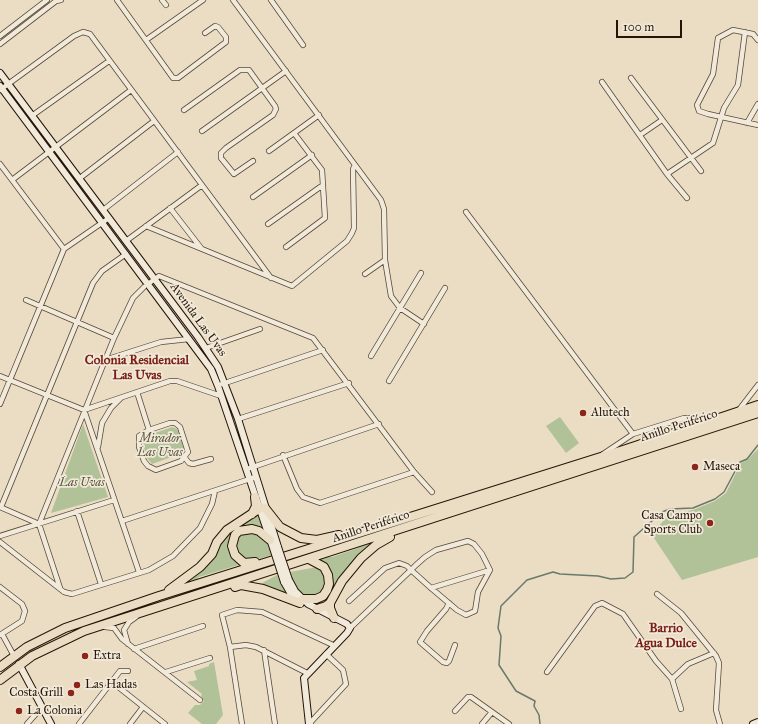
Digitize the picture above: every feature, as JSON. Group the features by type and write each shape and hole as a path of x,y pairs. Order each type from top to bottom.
{"highway":[{"name":"Anillo Periférico","path":"0,667 14,656 43,638 65,628 159,596 596,459 758,406"},
{"name":"Anillo Periférico","path":"0,680 19,664 56,643 96,627 309,560 758,413"},
{"path":"251,514 256,506 255,497"},
{"path":"159,596 193,573 212,554 221,536 251,514 262,508 286,531 301,538 311,540 377,528"},
{"path":"272,560 244,563 235,555 232,546 235,534 246,529 259,531 275,544"},
{"path":"317,609 326,606 330,602 342,581 361,558 376,545 402,529"},
{"path":"213,590 241,585 254,587 301,601 316,599 323,596 327,590 329,584 328,575 324,567 309,560"},
{"path":"330,602 330,608 334,618"}],"street":[{"path":"0,36 48,0"},
{"path":"0,44 56,2 61,0"},
{"path":"117,0 146,40 149,47 173,78 178,78 226,42 226,37 218,27 215,26 205,34"},
{"path":"162,0 166,5"},
{"path":"146,40 202,0"},
{"path":"233,0 381,200 384,209 385,260 391,296 400,308 424,324"},
{"path":"271,0 303,45"},
{"path":"758,40 753,34 733,30 718,38 713,74 697,105 699,110 708,114 758,124"},
{"path":"1,88 74,36 83,32 90,34 271,278"},
{"path":"667,174 713,143 720,116 738,85 745,32"},
{"path":"32,115 109,61"},
{"path":"184,110 240,70 249,70 263,87 276,109 273,115 221,153 221,158 234,174 253,161"},
{"path":"202,131 286,71"},
{"name":"Avenida Las Uvas","path":"0,73 206,348 225,383 238,419 256,477 262,508 292,596 347,624 350,628"},
{"path":"631,78 701,171"},
{"path":"602,82 667,174 687,198"},
{"name":"Avenida Las Uvas","path":"1,88 126,254 146,285 211,369 255,497 262,508"},
{"path":"12,180 131,90"},
{"path":"748,123 758,104"},
{"path":"269,151 319,115"},
{"path":"640,135 662,120"},
{"path":"80,178 154,121"},
{"path":"286,247 325,218 322,170 294,133"},
{"path":"103,210 178,152"},
{"path":"254,197 312,155"},
{"path":"0,164 64,249"},
{"path":"146,226 292,286 350,237 354,228 353,169 355,165"},
{"path":"126,241 202,185"},
{"path":"268,224 323,185"},
{"path":"170,208 202,250"},
{"path":"466,212 633,434"},
{"path":"0,404 64,249 109,218"},
{"path":"39,524 1,507 93,283 102,270 126,254"},
{"path":"365,274 385,260"},
{"path":"371,356 421,273"},
{"path":"60,588 39,524 84,410 114,338 133,298 146,285 159,276 313,338 414,472 432,492"},
{"path":"389,381 446,288"},
{"path":"26,300 114,338"},
{"path":"206,348 260,329"},
{"path":"105,360 161,342 189,339"},
{"path":"218,386 322,350"},
{"path":"0,376 84,410 170,381 177,381 221,396"},
{"path":"238,419 349,384"},
{"path":"735,414 757,388"},
{"path":"137,392 149,430"},
{"path":"98,450 102,424 111,408 123,396"},
{"path":"84,410 139,572"},
{"path":"596,459 633,434 684,418 719,419"},
{"path":"170,423 175,423 182,432 188,452 185,458 181,461 156,470 148,466 144,461 138,441 139,436 149,430 170,423"},
{"path":"246,469 379,424"},
{"path":"283,456 296,489 303,497 320,503 414,472"},
{"path":"185,458 190,464 211,459"},
{"path":"122,521 256,477"},
{"path":"0,542 60,588 72,594 156,567 173,556 192,538 206,517 212,504 215,491"},
{"path":"0,536 114,500"},
{"path":"77,511 101,584"},
{"path":"310,724 304,682 307,673 335,646 350,628 425,557 436,550 468,541 474,544 482,554 490,570"},
{"path":"349,601 390,565 403,563 456,610 466,615 475,611 478,592 490,570"},
{"path":"431,588 490,570"},
{"path":"0,587 22,604 25,611 22,621 1,634 14,656"},
{"path":"657,594 682,613 714,653 719,663 716,710 720,724"},
{"path":"448,603 446,609 427,631 420,642 443,662 447,663 455,645"},
{"path":"547,672 595,606 602,603 623,614 656,661 672,679 681,709"},
{"path":"242,724 230,647 222,615 237,610 262,612 335,646"},
{"path":"96,627 114,628 125,626 144,612"},
{"path":"125,626 124,632 129,645"},
{"path":"134,649 202,626"},
{"path":"114,628 122,639 129,645 166,672 200,700"},
{"path":"230,647 246,645 264,650 307,673"},
{"path":"264,650 275,724"},
{"path":"672,679 688,664 714,653"},
{"path":"310,724 346,684 343,670 326,654"},
{"path":"166,672 210,658"},
{"path":"19,664 51,724"},
{"path":"79,724 120,671 124,669 128,671"},
{"path":"112,682 165,724"},
{"path":"455,711 468,697 471,697 509,724"},
{"path":"28,724 42,707"},
{"path":"130,724 143,707"},
{"path":"482,724 492,712"},
{"path":"753,724 758,722"}],"green space":[{"path":"560,417 579,443 566,453 546,426"},
{"name":"Las Uvas","path":"83,424 108,497 51,513"},
{"name":"Mirador Las Uvas","path":"172,427 177,429 184,450 177,455 152,464 147,458 142,441 144,437"},
{"name":"Casa Campo Sports Club","path":"758,449 758,557 682,580 652,535 671,511 683,512 693,510 715,501 726,493 741,463 748,459"},
{"path":"259,509 275,554 199,577 190,587 179,590 185,580 217,542"},
{"path":"374,538 376,545 330,603 317,609 259,588 262,583 279,574 317,567 317,557 332,557 358,548 365,541"},
{"path":"214,662 223,715 216,724 202,724 188,713 195,705 200,705 204,701 201,696 202,694 187,682 197,680 194,671 209,666 209,664"}],"waterway":[{"path":"540,724 539,715 534,706 535,701 516,691 499,665 501,636 498,628 501,606 527,580 553,572 560,574 598,576 611,579 625,578 633,572 634,537 662,512 670,509 693,508 715,499 724,492 740,462 747,459 758,445"}],"place":[{"name":"Alutech","path":"583,413"},
{"name":"Maseca","path":"695,467"},
{"name":"Casa Campo Sports Club","path":"710,523"},
{"name":"Extra","path":"85,656"},
{"name":"Las Hadas","path":"77,685"},
{"name":"Costa Grill","path":"71,693"},
{"name":"La Colonia","path":"19,711"}],"district":[{"name":"Colonia Residencial Las Uvas","path":"137,368"},
{"name":"Barrio Agua Dulce","path":"666,636"}]}
